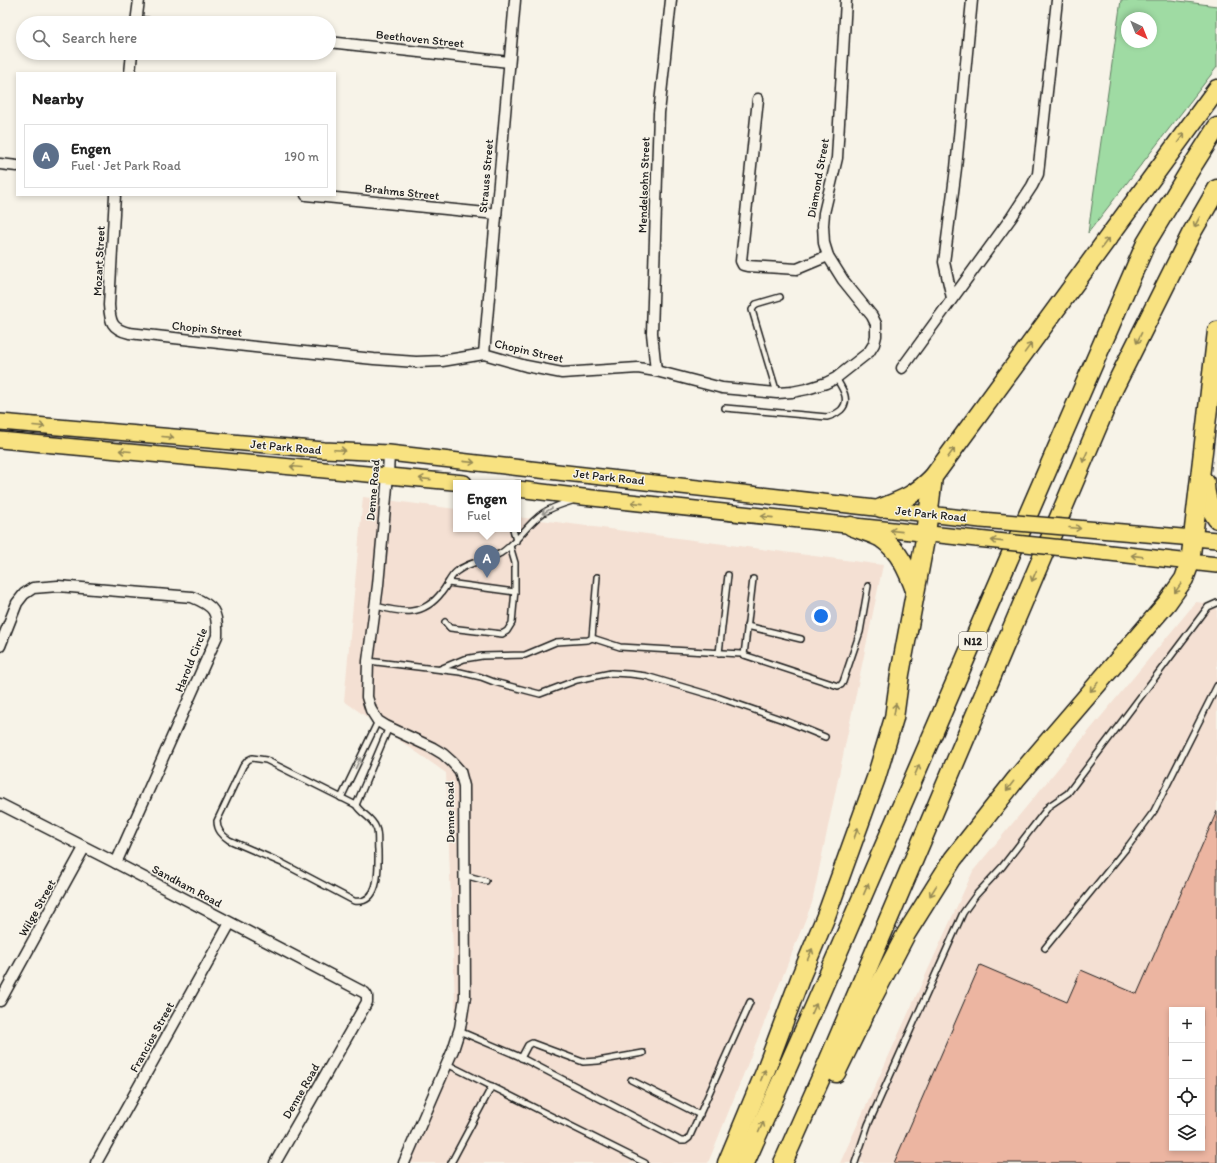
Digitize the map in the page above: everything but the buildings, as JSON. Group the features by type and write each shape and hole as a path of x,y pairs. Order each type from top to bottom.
{"highway":[{"path":"881,508 911,496 921,489 933,477 1217,89"},
{"name":"N12","path":"745,1163 820,996 1146,243 1217,127"},
{"name":"N12","path":"783,1163 827,1064 1114,388 1191,234 1217,189"},
{"path":"794,1163 852,1038 878,987 906,934 953,859 1016,779 1167,602 1184,579 1190,562 1217,331"},
{"path":"1204,447 1205,490 1209,505 1217,519"},
{"path":"727,1163 765,1072 801,976 826,916 876,778 894,718 915,590 926,534 933,477"},
{"path":"851,526 880,538 897,553 906,568 915,590"}],"main road":[{"name":"Jet Park Road","path":"2,422 316,449 389,453 981,520 1217,540"},
{"name":"Jet Park Road","path":"0,440 453,482"},
{"path":"0,447 25,446 42,443"},
{"name":"Jet Park Road","path":"521,489 1217,565"}],"street":[{"path":"137,16 139,0"},
{"name":"Strauss Street","path":"484,354 515,0"},
{"name":"Mendelsohn Street","path":"656,371 652,333 659,113 671,0"},
{"name":"Diamond Street","path":"846,0 837,158 824,213 824,243 828,256 843,280 872,316 876,324 874,344"},
{"path":"952,298 946,270 945,255 956,168 972,0"},
{"path":"902,368 1011,218 1038,174 1057,0"},
{"name":"Beethoven Street","path":"336,43 509,62"},
{"path":"130,72 131,60"},
{"path":"758,99 741,261 743,265 747,266 796,269 828,256"},
{"path":"0,164 16,166"},
{"name":"Mozart Street","path":"115,196 109,305 112,324 115,328"},
{"name":"Brahms Street","path":"316,196 496,214"},
{"name":"Chopin Street","path":"115,328 119,331 129,333 374,359 430,362 484,354 526,366 562,373 638,368 656,371 722,388 777,393 821,386 836,378 869,352 874,344"},
{"name":"Denne Road","path":"389,453 376,606 368,661 367,697 371,710 378,721 433,748 452,762 460,771 464,786 465,997 459,1031 447,1064 404,1163"},
{"name":"Harold Circle","path":"0,646 17,603 24,594 33,588 58,586 192,597 208,604 215,613 218,624 217,636 116,863"},
{"name":"Sandham Road","path":"0,804 362,990"},
{"name":"Wilge Street","path":"0,1001 84,848"},
{"name":"Francios Street","path":"96,1163 230,923"},
{"name":"Denne Road","path":"275,1163 367,1002 368,996 362,990"}],"lane":[{"path":"777,393 752,310 756,304 780,297"},
{"path":"725,408 827,417 834,416 842,409 846,401 844,392 836,378"},
{"path":"376,606 398,612 414,612 423,608 437,598 456,572 460,569 494,556 510,546 544,512 583,497"},
{"path":"513,532 516,541"},
{"path":"445,622 450,628 502,634 507,631 512,623 515,592 515,563 510,546"},
{"path":"719,653 728,574"},
{"path":"592,638 597,577"},
{"path":"744,655 753,579"},
{"path":"448,583 515,592"},
{"path":"438,670 464,659 482,656 525,655 556,642 588,640 592,638 620,647 744,655 838,686 841,685 860,632 868,586"},
{"path":"855,1163 868,1125 963,913 976,895 1002,867 1049,806 1068,793 1208,607 1217,603"},
{"path":"747,626 801,639"},
{"path":"368,661 460,672 540,694 577,680 611,673 646,676 717,697 786,721 825,737"},
{"path":"1045,948 1129,845 1154,811 1217,686"},
{"path":"341,798 378,721"},
{"path":"356,805 389,727"},
{"path":"252,758 266,760 341,798 356,805 360,811 369,817 377,830 378,873 372,894 364,901 354,902 282,863 229,840 218,830 217,821 243,766 252,758"},
{"path":"464,875 486,880"},
{"path":"459,1031 521,1058 682,1142 689,1138 750,1002"},
{"path":"521,1058 528,1045 532,1043 583,1062 598,1061 643,1053"},
{"path":"447,1064 645,1163"},
{"path":"631,1080 700,1115"},
{"path":"452,1163 492,1086"}],"shaded area":[{"path":"363,497 453,509 453,532 521,532 521,517 883,565 812,903 708,1163 409,1163 457,1053 446,773 344,701"},
{"path":"1196,602 1217,605 1217,1163 840,1163 973,871"}],"green space":[{"path":"1121,0 1171,0 1217,6 1217,67 1088,233"}],"place":[{"name":"Engen","path":"487,578"}]}
